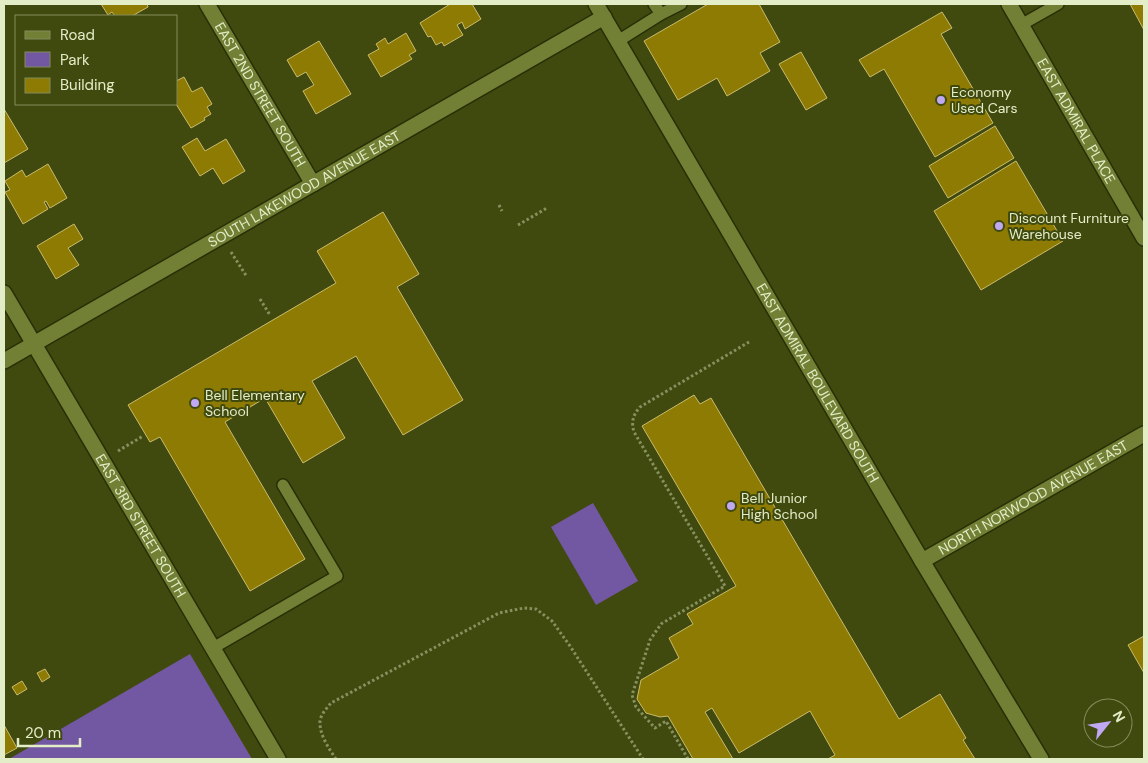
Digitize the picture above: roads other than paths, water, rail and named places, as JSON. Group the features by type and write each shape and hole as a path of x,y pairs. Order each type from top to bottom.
{"street":[{"name":"EAST 2ND STREET SOUTH","path":"207,4 313,184"},
{"name":"EAST ADMIRAL BOULEVARD SOUTH","path":"596,4 922,561 1041,759"},
{"name":"EAST ADMIRAL PLACE","path":"1009,4 1144,238"},
{"name":"SOUTH LAKEWOOD AVENUE EAST","path":"4,361 604,17"},
{"name":"EAST 3RD STREET SOUTH","path":"4,293 278,759"},
{"name":"NORTH NORWOOD AVENUE EAST","path":"922,561 1144,434"}],"lane":[{"path":"654,4 661,14"},
{"path":"618,41 661,14 681,4"},
{"path":"1021,25 1058,4"},
{"path":"213,648 336,576 283,485"}],"place":[{"name":"Economy Used Cars","path":"941,100"},
{"name":"Discount Furniture Warehouse","path":"999,226"},
{"name":"Bell Elementary School","path":"195,403"},
{"name":"Bell Junior High School","path":"731,506"}]}
